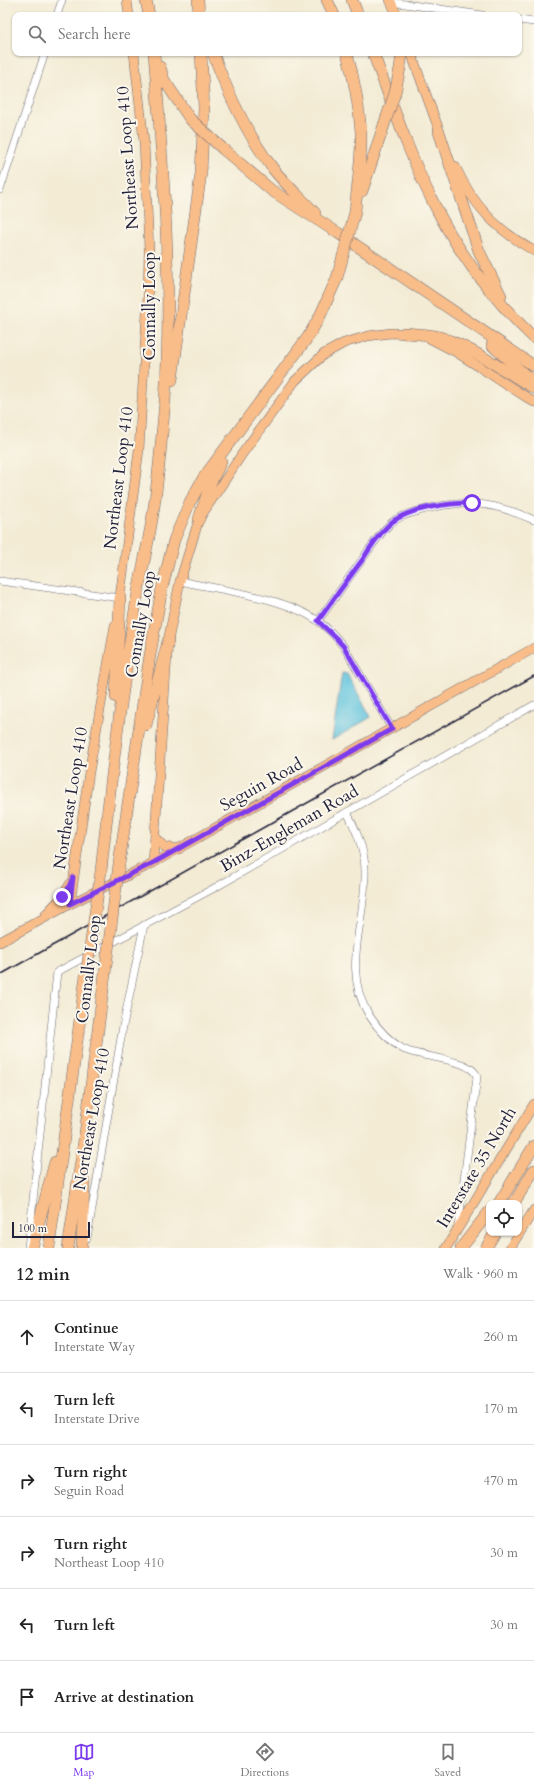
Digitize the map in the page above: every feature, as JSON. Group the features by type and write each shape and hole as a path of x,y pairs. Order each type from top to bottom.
{"highway":[{"path":"146,0 148,12"},
{"path":"327,0 333,12"},
{"path":"352,0 357,12"},
{"path":"198,1 200,12"},
{"name":"Connally Loop","path":"49,1248 100,871 114,751 138,593 154,508 165,398 167,322 165,207 155,56"},
{"path":"156,56 164,80 190,119 271,190 338,233 534,366"},
{"path":"154,508 201,173 204,108 202,56"},
{"path":"214,56 220,73 247,128 275,170 319,217 338,233"},
{"name":"Connally Loop","path":"68,1248 85,1133 119,864 162,588 174,540 190,502 204,477 308,337 320,316 337,278 355,212 360,162 361,133 354,81 348,56"},
{"path":"374,56 432,202 453,240 470,265 514,319 534,338"},
{"path":"355,212 395,94 402,56"},
{"path":"439,132 479,251 495,286 514,319"},
{"path":"462,318 534,384"},
{"path":"404,333 436,336 450,341 534,388"},
{"path":"199,519 211,482 238,431"},
{"path":"114,751 120,598"},
{"path":"132,778 168,642"},
{"path":"32,1248 68,1113"},
{"path":"84,1248 85,1133"},
{"path":"501,1200 534,1146"},
{"path":"516,1200 534,1170"},
{"path":"498,1200 514,1179"},
{"path":"462,1248 486,1216"},
{"path":"471,1248 486,1224"},
{"path":"486,1248 493,1236"}],"main road":[{"path":"126,0 128,12"},
{"path":"391,1 396,12"},
{"name":"Northeast Loop 410","path":"70,904 89,772 120,598 139,450 148,295 148,235 144,142 134,56"},
{"path":"413,56 439,132 470,195 485,215 500,229 534,251"},
{"path":"153,863 168,642 180,581 199,519 242,454 295,381 324,354 344,343 368,336 404,333 428,338 456,352 534,402"},
{"name":"Seguin Road","path":"0,942 70,904 179,849 534,648"},
{"path":"155,838 165,847 179,849"},
{"path":"40,920 67,891 73,877"},
{"name":"Interstate 35 North","path":"446,1248 533,1107"},
{"path":"510,1248 534,1210"}],"street":[{"path":"58,12 62,0"},
{"path":"391,1 462,12"},
{"path":"522,20 534,22"},
{"path":"0,190 44,56"},
{"path":"318,621 378,538 392,522 401,517 444,504 472,503 504,508 534,520"},
{"path":"0,581 120,598"},
{"path":"180,581 284,604 318,621 344,647 392,729"},
{"name":"Binz-Engleman Road","path":"28,1248 58,972 218,886 534,705"},
{"path":"347,812 356,830 363,853 365,868 354,967 358,989 368,1014 382,1032 403,1049 417,1055 457,1062 471,1068 476,1073 477,1077 457,1229"},
{"name":"Northeast Loop 410","path":"84,1248 123,1026 144,925"}],"water":[{"path":"342,673 347,674 371,717 332,740"}],"railway":[{"path":"0,975 534,676"}],"route":[{"path":"62,897 67,891 73,877 70,904 153,863 392,729 344,647 328,629 318,621 374,542 392,522 414,512 444,504 472,503"}]}
